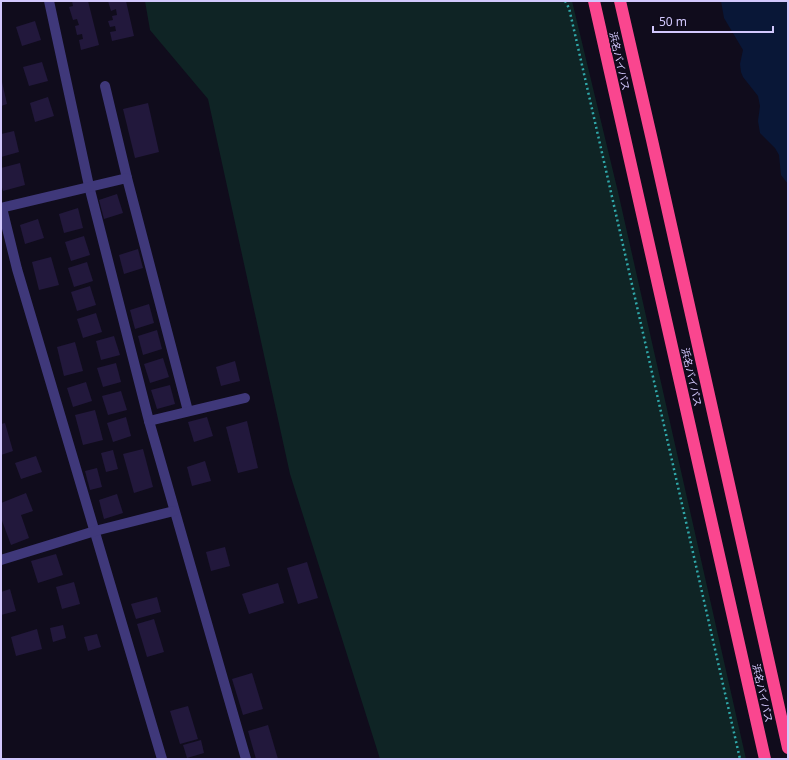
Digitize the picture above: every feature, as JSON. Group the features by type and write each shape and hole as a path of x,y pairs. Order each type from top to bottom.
{"highway":[{"name":"浜名バイパス","path":"594,1 765,759"},
{"name":"浜名バイパス","path":"620,1 788,748"}],"street":[{"path":"49,1 89,186 149,421 246,759"},
{"path":"105,86 126,178 188,411"},
{"path":"126,178 2,208 17,269 162,759"},
{"path":"149,421 245,398"},
{"path":"1,560 95,531 174,511"}],"path":[{"path":"566,1 569,8 740,759"}],"green space":[{"path":"145,1 572,1 618,192 746,759 380,759 290,474 208,99 150,30"}],"water":[{"path":"721,1 788,1 788,184 781,175 779,155 775,148 760,133 758,121 760,106 758,96 743,77 741,72 740,64 743,50 724,18"}],"building":[{"path":"72,1 88,1 99,45 81,50 79,40 83,39 82,34 77,35 75,26 79,25 77,19 73,20 69,7 73,6"},
{"path":"108,1 126,1 134,36 112,41 110,32 116,31 115,26 110,27 108,21 113,20 112,16 117,15 116,9 111,11"},
{"path":"35,21 41,40 22,46 16,27"},
{"path":"42,62 48,81 29,86 23,67"},
{"path":"2,82 7,104 1,106 1,83"},
{"path":"48,97 54,116 35,122 30,103"},
{"path":"148,103 159,152 135,158 123,109"},
{"path":"14,131 19,152 1,157 1,134"},
{"path":"20,163 25,185 3,191 1,184 1,168"},
{"path":"117,194 123,213 104,219 99,200"},
{"path":"78,208 83,228 64,233 59,214"},
{"path":"38,219 44,238 25,244 20,225"},
{"path":"84,236 90,255 71,261 65,242"},
{"path":"138,249 143,268 124,274 119,255"},
{"path":"51,257 59,285 39,290 32,262"},
{"path":"87,262 93,281 74,287 68,268"},
{"path":"90,286 96,305 77,311 71,292"},
{"path":"149,304 154,323 135,329 130,310"},
{"path":"96,313 102,332 83,338 77,319"},
{"path":"157,330 162,349 143,355 138,336"},
{"path":"114,336 120,355 101,360 96,341"},
{"path":"75,342 83,371 64,376 57,347"},
{"path":"163,358 169,377 150,383 144,364"},
{"path":"235,361 240,381 221,386 216,367"},
{"path":"116,363 121,382 103,387 97,368"},
{"path":"86,382 92,401 73,407 67,388"},
{"path":"170,385 175,404 157,409 151,390"},
{"path":"121,391 127,410 108,415 102,396"},
{"path":"95,410 103,440 83,445 75,415"},
{"path":"126,417 131,436 113,442 107,423"},
{"path":"207,417 213,436 194,442 188,422"},
{"path":"247,421 258,468 238,473 226,427"},
{"path":"5,423 13,451 1,455 1,424"},
{"path":"143,449 153,487 134,493 123,454"},
{"path":"113,450 118,469 106,472 101,453"},
{"path":"36,456 42,472 21,479 15,463"},
{"path":"205,461 211,481 192,486 187,467"},
{"path":"97,468 102,487 90,490 85,471"},
{"path":"26,493 33,511 21,515 29,538 11,545 1,518 1,503"},
{"path":"117,494 123,513 104,519 99,500"},
{"path":"225,547 230,566 211,571 206,552"},
{"path":"56,554 63,575 38,583 31,561"},
{"path":"307,562 318,598 298,604 287,568"},
{"path":"74,582 80,604 62,609 56,587"},
{"path":"278,583 284,603 249,614 242,594"},
{"path":"10,589 16,611 1,615 1,592"},
{"path":"157,597 161,612 136,619 131,604"},
{"path":"154,619 164,652 147,657 137,624"},
{"path":"63,625 66,638 53,642 50,628"},
{"path":"37,629 42,649 16,656 11,637"},
{"path":"97,634 101,647 88,651 84,637"},
{"path":"252,673 263,709 243,715 232,679"},
{"path":"188,706 198,739 180,744 170,711"},
{"path":"268,725 278,759 256,759 248,731"},
{"path":"201,740 204,753 187,758 183,745"}]}
